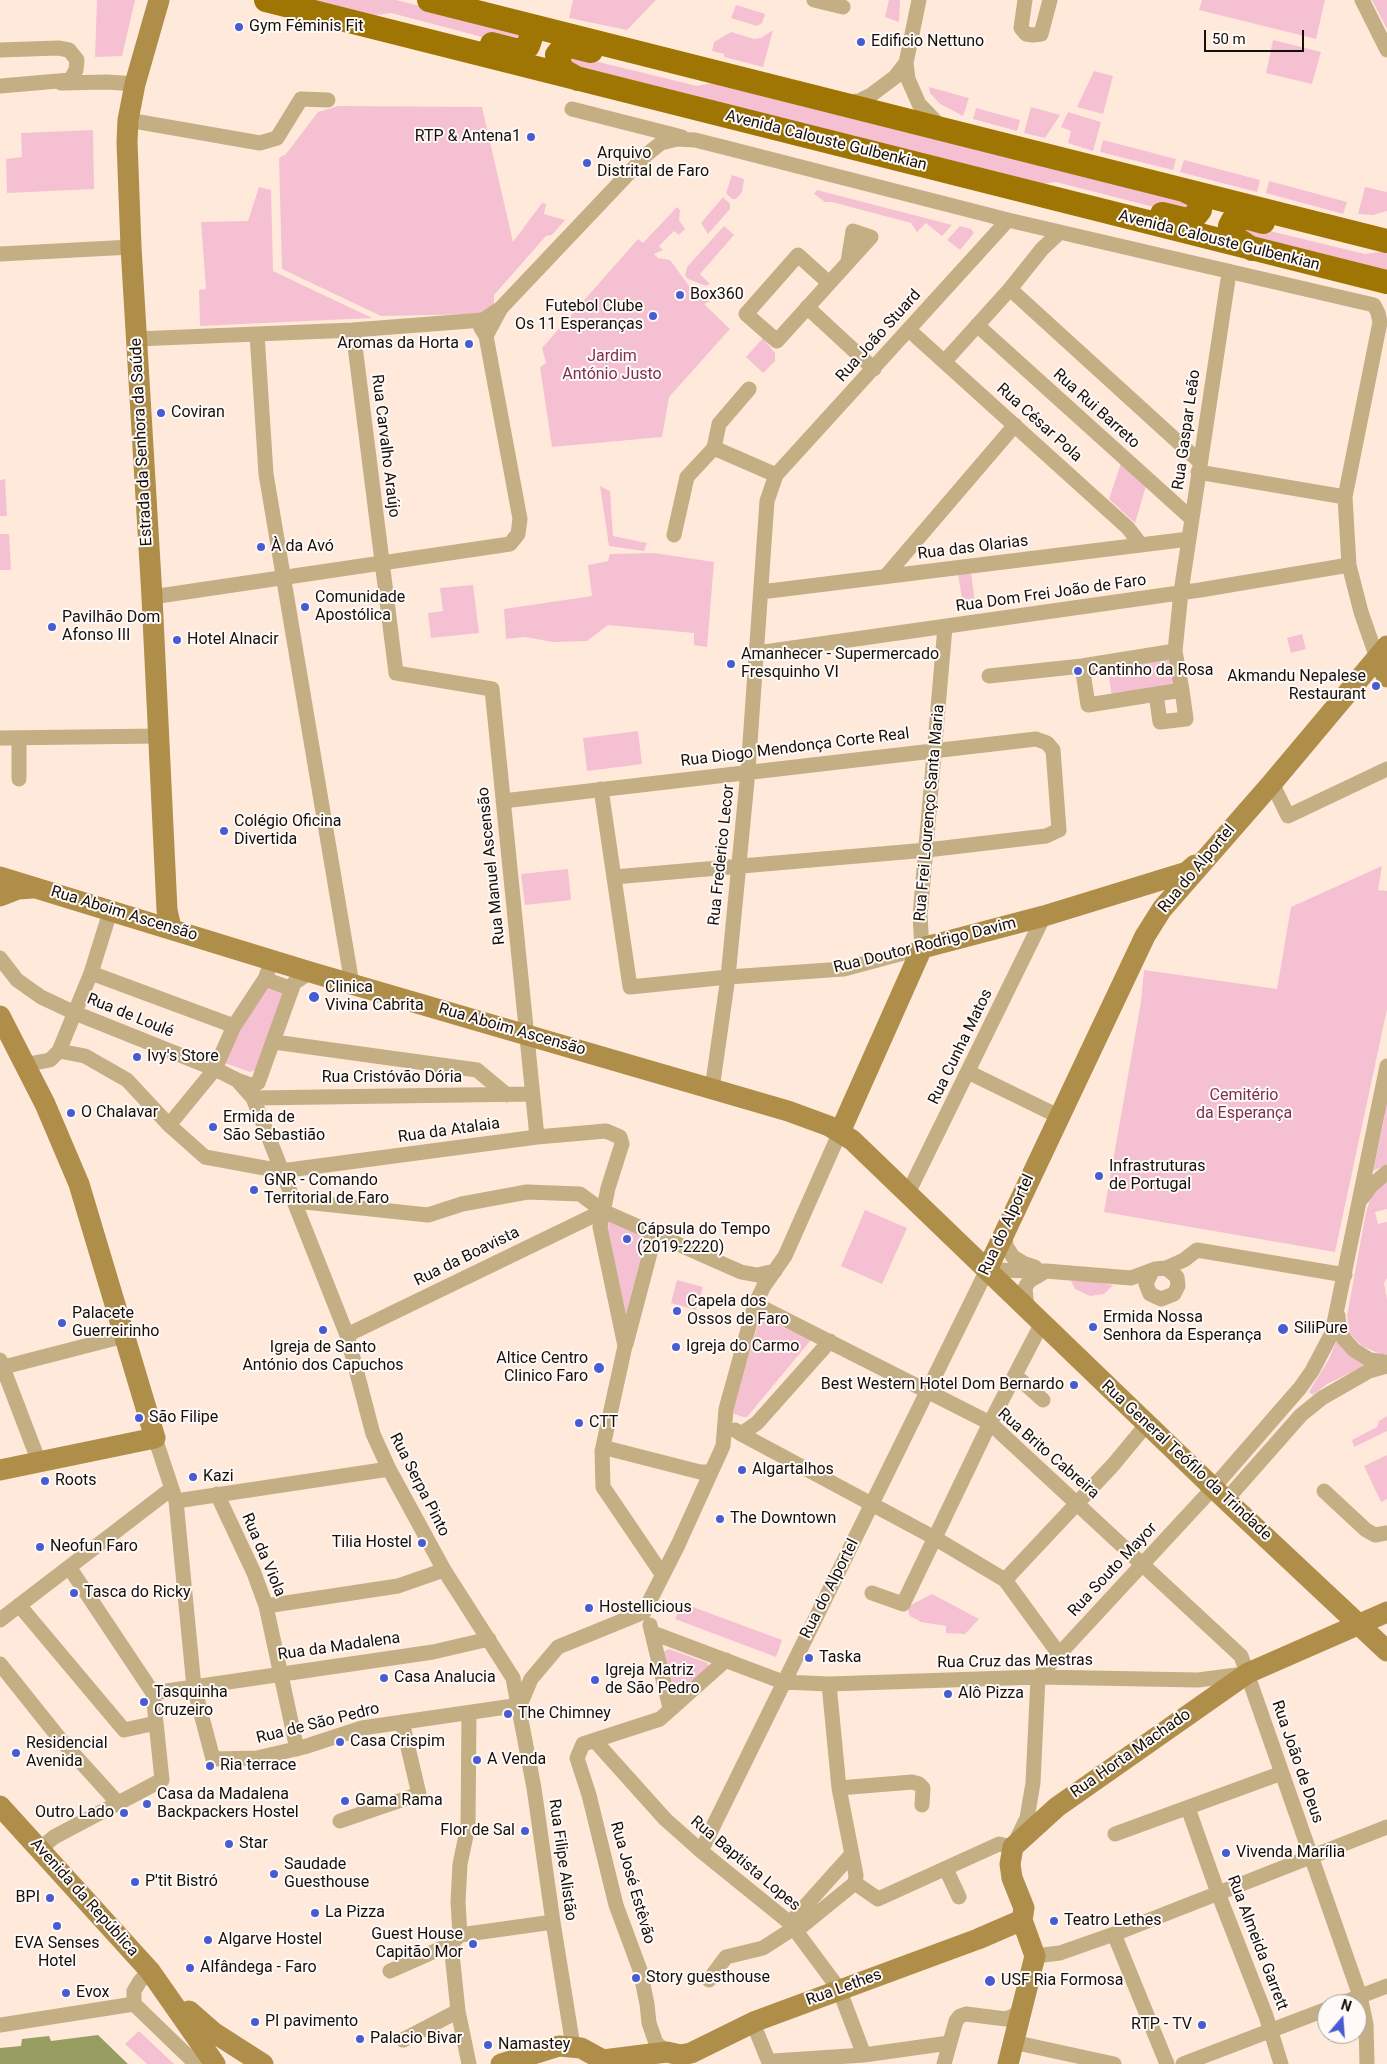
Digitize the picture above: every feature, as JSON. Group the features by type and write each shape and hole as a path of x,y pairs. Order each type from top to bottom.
{"main road":[{"name":"Avenida Calouste Gulbenkian","path":"266,0 1387,282"},
{"path":"429,0 1387,242"},
{"path":"355,23 399,21 519,51 528,46 532,34 530,28 522,23"},
{"path":"578,79 562,70 558,63 557,55 562,49 571,46 680,74 701,68"},
{"path":"1046,197 1073,192 1188,220 1196,215 1200,204 1198,197 1184,190"},
{"path":"1252,249 1232,232 1230,226 1233,220 1241,216 1360,246 1387,242"}],"street":[{"name":"Estrada da Senhora da Saúde","path":"159,0 135,84 128,120 131,247 168,888 167,910 171,928"},
{"path":"814,0 843,7"},
{"path":"919,0 906,63 912,91 919,104 943,130"},
{"path":"1026,0 1021,28 1026,34 1034,35 1041,34 1050,0"},
{"path":"1362,0 1387,50"},
{"path":"0,50 69,50 77,60 76,70 70,80 59,82"},
{"path":"834,103 859,101 872,95 895,77 906,63"},
{"path":"1,86 59,82 135,84"},
{"path":"128,120 260,144 277,138 302,99 328,100"},
{"path":"572,109 1008,220 1229,273 1374,305 1380,322 1346,497 1349,565 1361,612 1382,652 1387,677"},
{"path":"639,126 649,135 652,145 646,155"},
{"path":"136,339 353,330 482,320 501,308 646,155 661,143 676,139 695,140"},
{"name":"Rua João Stuard","path":"776,475 1008,220"},
{"path":"944,361 1010,289 1042,249 1060,232"},
{"path":"0,254 131,247"},
{"path":"829,283 798,255 746,314 777,341 848,262"},
{"name":"Rua Gaspar Leão","path":"1156,694 1160,722 1186,719 1175,650 1188,539 1229,273"},
{"path":"1010,289 1199,467 1346,497"},
{"path":"807,307 874,369"},
{"path":"486,336 501,308"},
{"path":"152,597 282,576 510,544 518,534 520,519 486,336 479,325 462,321"},
{"name":"Rua Rui Barreto","path":"977,325 1192,519"},
{"name":"Rua Carvalho Araújo","path":"353,330 396,673"},
{"name":"Rua César Pola","path":"909,330 1128,528 1141,545"},
{"path":"257,334 266,474 352,984"},
{"path":"674,535 686,477 714,448 719,424 749,389"},
{"path":"886,577 1015,425"},
{"path":"714,448 776,475"},
{"name":"Rua Frederico Lecor","path":"712,1089 728,977 748,771 767,501 776,475"},
{"name":"Rua das Olarias","path":"761,592 1188,539"},
{"name":"Rua Dom Frei João de Faro","path":"757,652 1181,592 1349,565"},
{"name":"Rua Frei Lourenço Santa Maria","path":"840,1132 922,948 920,916 945,626"},
{"path":"988,676 1082,666 1175,650"},
{"name":"Rua do Alportel","path":"701,1851 987,1270 1058,1116 1145,936 1162,908 1272,784 1382,652"},
{"path":"1082,666 1088,705 1182,690"},
{"name":"Rua Manuel Ascensão","path":"396,673 492,689 537,1137"},
{"path":"0,738 159,736"},
{"path":"19,738 19,779"},
{"name":"Rua Diogo Mendonça Corte Real","path":"503,800 1036,739 1047,743 1053,750 1059,830 1046,836 926,850"},
{"path":"1272,784 1288,816 1387,769"},
{"path":"601,789 614,877 926,850"},
{"name":"Rua Doutor Rodrigo Davim","path":"614,877 630,987 728,977 844,969 1044,916 1187,872 1207,856"},
{"name":"Rua Aboim Ascensão","path":"0,877 171,928 269,969 310,972 788,1111 840,1132 852,1140 987,1270"},
{"path":"1142,885 1156,892 1160,897 1162,908"},
{"name":"Rua Aboim Ascensão","path":"0,896 18,889 37,887"},
{"path":"138,918 156,917 162,911 168,888"},
{"path":"23,1064 50,1060 59,1051 91,973 111,910"},
{"name":"Rua Cunha Matos","path":"908,1193 1044,916"},
{"name":"Rua de Loulé","path":"0,958 17,980 41,997 74,1013 215,1068 237,1080 253,1098"},
{"path":"169,1125 215,1068 234,1026 269,969 292,989"},
{"path":"237,1080 251,1085 258,1083 263,1075 292,989 300,977 310,972"},
{"path":"91,973 234,1026"},
{"path":"0,1016 49,1112 78,1184 174,1495 194,1687"},
{"path":"274,1042 477,1070 507,1094"},
{"name":"Rua da Atalaia","path":"59,1051 84,1056 127,1080 169,1125 205,1157 281,1170 537,1137 606,1131 620,1137 622,1144 603,1211"},
{"path":"1220,1494 1312,1371 1332,1333 1338,1312 1387,1066"},
{"path":"968,1072 1058,1116"},
{"path":"263,1075 263,1089 269,1096"},
{"name":"Rua Cristóvão Dória","path":"253,1098 269,1096 532,1094"},
{"name":"Rua Serpa Pinto","path":"253,1098 347,1335 373,1434 388,1468 444,1570 513,1678"},
{"path":"520,1705 531,1679 558,1647 644,1612 678,1545 723,1446 725,1420 755,1304 764,1286 785,1256 840,1132"},
{"path":"1360,1202 1370,1186 1387,1172"},
{"path":"294,1201 428,1215 462,1204 527,1192 580,1194 603,1211 741,1272 757,1275 775,1271"},
{"path":"603,1211 600,1227 625,1346"},
{"name":"Rua da Boavista","path":"347,1335 603,1211"},
{"path":"1005,1230 1006,1246 1013,1257 1023,1263 1046,1271"},
{"path":"655,1234 625,1346 602,1451 603,1487 662,1574"},
{"path":"987,1270 1046,1271 1130,1278 1159,1270 1184,1260 1197,1250 1345,1275"},
{"path":"1130,1278 1153,1296 1161,1299 1168,1298 1174,1294 1178,1286 1184,1260"},
{"name":"Rua General Teófilo da Trindade","path":"987,1270 1387,1651"},
{"path":"1159,1270 1177,1278 1178,1286"},
{"path":"1153,1296 1146,1284 1159,1270"},
{"path":"872,1593 903,1604 933,1537 1015,1375 1035,1316 1025,1288 1029,1281 1046,1271"},
{"path":"741,1272 751,1286 755,1304"},
{"name":"Rua Brito Cabreira","path":"755,1304 830,1340 990,1423 1241,1656 1248,1673"},
{"path":"1338,1312 1339,1326 1344,1339 1354,1350 1370,1360 1387,1364"},
{"path":"39,1462 1,1365 124,1336"},
{"path":"741,1434 757,1423 830,1340"},
{"path":"1220,1494 1301,1415 1322,1398 1369,1371 1387,1364"},
{"path":"1015,1375 1043,1400"},
{"path":"725,1420 731,1428 741,1434 872,1506 933,1537 1005,1580 1059,1654"},
{"path":"1005,1580 1078,1503 1147,1424"},
{"path":"0,1470 155,1438"},
{"path":"602,1451 610,1449 700,1472 711,1472"},
{"path":"0,1620 69,1567 174,1495 217,1494 388,1468"},
{"path":"1324,1491 1366,1530 1375,1535 1387,1533"},
{"name":"Rua da Viola","path":"217,1494 254,1573 266,1606 298,1749"},
{"name":"Rua Souto Mayor","path":"1038,1677 1143,1564 1220,1494"},
{"path":"40,1849 54,1837 117,1802 162,1780 152,1693 69,1567"},
{"path":"266,1606 398,1586 444,1570"},
{"path":"19,1605 124,1730 156,1723"},
{"path":"644,1612 653,1633 670,1708"},
{"name":"Rua Horta Machado","path":"1013,1847 1057,1806 1248,1673 1387,1612"},
{"name":"Rua Cruz das Mestras","path":"653,1633 783,1682 829,1684 1038,1677 1198,1680 1248,1673"},
{"name":"Rua da Madalena","path":"152,1693 433,1652 489,1639"},
{"path":"595,1741 660,1719 670,1708 726,1660"},
{"path":"0,1664 60,1739 117,1802"},
{"name":"Rua João de Deus","path":"1248,1673 1359,1994"},
{"path":"1008,2064 1019,2013 1035,1956 1022,1920 1024,1908 1012,1878 1010,1864 1013,1847 1026,1818 1031,1800 1038,1677"},
{"name":"Rua Filipe Alistão","path":"513,1678 520,1705 534,1788 573,2046"},
{"path":"1198,1680 1204,1703"},
{"path":"829,1684 839,1788 852,1855 855,1882 878,1899 999,1844 1013,1847"},
{"name":"Rua de São Pedro","path":"194,1687 213,1759 257,1758 298,1749 362,1728 520,1705"},
{"path":"469,1712 468,1826 460,1864 456,1939 458,2011 469,2064"},
{"path":"340,1821 419,1794 402,1722"},
{"name":"Rua Baptista Lopes","path":"595,1741 665,1819 793,1927 839,1989 864,2055"},
{"name":"Rua José Estêvão","path":"595,1741 583,1744 579,1749 577,1758 589,1795 616,1905 640,1970 649,2024 656,2043 667,2052"},
{"path":"1115,1834 1282,1773"},
{"path":"839,1788 912,1782 919,1784 923,1788 922,1804"},
{"path":"1031,1800 1039,1808 1046,1810 1057,1806"},
{"name":"Avenida da República","path":"0,1806 150,1971 166,1991 215,2064"},
{"name":"Rua Almeida Garrett","path":"1188,1808 1218,1892 1272,2031 1281,2064"},
{"path":"1035,1956 1060,1953 1114,1934 1387,1827"},
{"path":"793,1927 852,1855"},
{"path":"946,1869 959,1897"},
{"path":"709,1980 726,1957 764,1948 855,1882"},
{"name":"Rua Lethes","path":"573,2046 603,2060 667,2052 680,2055 691,2053 753,2023 839,1989 978,1939 1022,1920"},
{"path":"390,1971 456,1939 553,1922"},
{"path":"1114,1934 1167,2064"},
{"path":"150,1971 140,1981 134,1992 134,2004 196,2064"},
{"path":"1365,1994 1387,1986"},
{"name":"Avenida da República","path":"166,1991 213,2032 263,2064"},
{"path":"0,2025 134,2004"},
{"path":"403,2040 458,2011"},
{"path":"944,2064 956,2021 960,2016 966,2014 1006,2019 1019,2013"},
{"path":"1183,2064 1317,2013"},
{"path":"753,2023 768,2060 773,2061 864,2055 949,2043"},
{"path":"1013,2042 1114,2064"},
{"name":"Rua João de Deus","path":"1366,2044 1367,2064"},
{"path":"514,2062 559,2046 573,2046"}],"green space":[{"path":"97,0 135,0 122,56 95,57"},
{"path":"306,0 396,0 505,27 520,34 518,40 509,44 391,13 370,16"},
{"path":"573,0 656,0 627,30 569,18"},
{"path":"889,0 900,0 899,22 885,17"},
{"path":"1202,0 1325,0 1316,39 1199,10"},
{"path":"1372,0 1387,0 1387,29"},
{"path":"736,5 765,14 762,23 757,26 731,18"},
{"path":"773,30 763,67 724,57 724,54 712,51 714,42 731,32 754,39 761,38"},
{"path":"1273,40 1321,52 1312,84 1266,73"},
{"path":"570,55 697,86 716,82 1178,198 1190,206 1181,214 1056,182 1035,185 570,67"},
{"path":"1094,71 1113,76 1103,114 1077,107"},
{"path":"929,87 969,98 963,116 940,104 930,93"},
{"path":"338,106 482,107 513,242 542,203 546,204 544,214 565,220 552,235 546,236 494,295 494,306 481,314 381,316 282,269 279,158 286,154 318,112"},
{"path":"1031,107 1060,115 1045,138 1024,133"},
{"path":"976,108 1020,120 1017,131 973,119"},
{"path":"1068,112 1101,122 1093,151 1068,143 1071,131 1061,127"},
{"path":"93,130 94,189 7,193 6,159 22,157 21,133"},
{"path":"1103,140 1176,159 1173,170 1100,152"},
{"path":"1184,160 1260,180 1257,192 1180,172"},
{"path":"732,175 744,179 742,192 736,199 732,199 726,193"},
{"path":"1269,181 1347,202 1343,214 1266,193"},
{"path":"259,187 271,190 273,271 372,318 200,326 199,290 206,289 201,222 248,221"},
{"path":"1365,187 1387,192 1387,211 1373,215 1358,214"},
{"path":"817,190 952,225 942,236 926,223 917,232 911,223 832,202 825,202 814,194"},
{"path":"723,197 730,204 730,209 708,234 701,223"},
{"name":"Jardim António Justo","path":"677,207 680,210 679,220 685,229 679,235 674,231 659,246 663,250 654,254 658,258 670,260 689,286 708,292 711,301 704,304 730,329 669,397 662,437 552,447 540,367 546,363 542,348 638,239 643,243"},
{"path":"724,226 734,235 700,274 710,284 706,286 688,279 685,275 687,267"},
{"path":"960,226 971,229 974,233 960,250 947,240"},
{"path":"1249,226 1365,254 1387,251 1387,271 1245,238 1238,227"},
{"path":"763,338 775,353 775,361 763,373 746,357"},
{"path":"1121,463 1146,486 1135,523 1109,499"},
{"path":"5,479 7,516 0,516 0,480"},
{"path":"600,486 610,491 613,536 647,543 644,551 609,546"},
{"path":"0,534 9,534 11,570 0,570"},
{"path":"654,553 714,562 707,647 694,645 694,633 608,625 587,641 553,642 525,637 506,639 504,609 592,596 588,565 608,561 610,554"},
{"path":"971,572 976,610 964,611 958,574"},
{"path":"473,585 479,633 431,638 428,613 443,611 440,588"},
{"path":"1302,634 1306,649 1291,653 1287,638"},
{"path":"1172,654 1178,686 1112,697 1107,665"},
{"path":"638,731 642,764 587,771 583,738"},
{"name":"Cemitério da Esperança","path":"1382,866 1378,890 1387,891 1387,1009 1335,1252 1104,1212 1141,1002 1144,970 1277,989 1291,907"},
{"path":"568,869 571,900 525,905 521,874"},
{"path":"273,986 284,993 257,1069 250,1072 225,1063 234,1026 267,989"},
{"path":"1387,1102 1387,1164 1373,1171 1383,1125"},
{"path":"1387,1180 1387,1209 1375,1212 1378,1224 1387,1222 1387,1278 1384,1283 1387,1300 1387,1354 1380,1354 1362,1346 1350,1334 1347,1316 1366,1212 1373,1191"},
{"path":"865,1210 907,1228 882,1284 841,1266"},
{"path":"609,1221 646,1237 626,1315 608,1229"},
{"path":"677,1280 703,1287 696,1310 671,1303"},
{"path":"1071,1281 1091,1281 1113,1285 1104,1294 1090,1296 1075,1289"},
{"path":"760,1317 811,1340 747,1417 743,1417 732,1413"},
{"path":"1338,1337 1367,1365 1327,1384 1313,1395 1309,1392 1329,1359"},
{"path":"1387,1416 1387,1431 1354,1447 1352,1440 1377,1427 1379,1421"},
{"path":"1387,1455 1387,1499 1381,1502 1364,1466"},
{"path":"932,1594 979,1619 965,1634 946,1633 946,1626 921,1622 910,1616 907,1607"},
{"path":"682,1603 782,1640 776,1657 675,1619"},
{"path":"669,1649 708,1663 708,1670 677,1695 669,1690 661,1653"},
{"path":"139,2031 174,2064 147,2064 125,2044"}],"shaded area":[{"path":"98,2035 128,2064 0,2064 0,2048 21,2046 22,2039 49,2036 51,2041"}],"place":[{"name":"Gym Féminis Fit","path":"239,27"},
{"name":"Edificio Nettuno","path":"861,42"},
{"name":"RTP & Antena1","path":"531,137"},
{"name":"Arquivo Distrital de Faro","path":"587,163"},
{"name":"Box360","path":"680,295"},
{"name":"Futebol Clube Os 11 Esperanças","path":"653,316"},
{"name":"Aromas da Horta","path":"469,344"},
{"name":"Coviran","path":"161,413"},
{"name":"À da Avó","path":"261,547"},
{"name":"Comunidade Apostólica","path":"305,607"},
{"name":"Pavilhão Dom Afonso III","path":"52,627"},
{"name":"Hotel Alnacir","path":"177,640"},
{"name":"Amanhecer - Supermercado Fresquinho VI","path":"731,664"},
{"name":"Cantinho da Rosa","path":"1078,671"},
{"name":"Akmandu Nepalese Restaurant","path":"1376,686"},
{"name":"Colégio Oficina Divertida","path":"224,831"},
{"name":"Clinica Vivina Cabrita","path":"314,997"},
{"name":"Ivy's Store","path":"137,1057"},
{"name":"O Chalavar","path":"71,1113"},
{"name":"Ermida de São Sebastião","path":"213,1127"},
{"name":"Infrastruturas de Portugal","path":"1099,1176"},
{"name":"GNR - Comando Territorial de Faro","path":"254,1190"},
{"name":"Cápsula do Tempo (2019-2220)","path":"627,1239"},
{"name":"Capela dos Ossos de Faro","path":"677,1311"},
{"name":"Palacete Guerreirinho","path":"62,1323"},
{"name":"Ermida Nossa Senhora da Esperança","path":"1093,1327"},
{"name":"SiliPure","path":"1283,1329"},
{"name":"Igreja de Santo António dos Capuchos","path":"323,1330"},
{"name":"Igreja do Carmo","path":"676,1347"},
{"name":"Altice Centro Clinico Faro","path":"599,1368"},
{"name":"Best Western Hotel Dom Bernardo","path":"1074,1385"},
{"name":"São Filipe","path":"139,1418"},
{"name":"CTT","path":"579,1423"},
{"name":"Algartalhos","path":"742,1470"},
{"name":"Kazi","path":"193,1477"},
{"name":"Roots","path":"45,1481"},
{"name":"The Downtown","path":"720,1519"},
{"name":"Tilia Hostel","path":"422,1543"},
{"name":"Neofun Faro","path":"40,1547"},
{"name":"Tasca do Ricky","path":"74,1593"},
{"name":"Hostellicious","path":"589,1608"},
{"name":"Taska","path":"809,1658"},
{"name":"Casa Analucia","path":"384,1678"},
{"name":"Igreja Matriz de São Pedro","path":"595,1680"},
{"name":"Alô Pizza","path":"948,1694"},
{"name":"Tasquinha Cruzeiro","path":"144,1702"},
{"name":"The Chimney","path":"508,1714"},
{"name":"Casa Crispim","path":"340,1742"},
{"name":"Residencial Avenida","path":"16,1753"},
{"name":"A Venda","path":"477,1760"},
{"name":"Ria terrace","path":"210,1766"},
{"name":"Gama Rama","path":"345,1801"},
{"name":"Casa da Madalena Backpackers Hostel","path":"147,1804"},
{"name":"Outro Lado","path":"124,1813"},
{"name":"Flor de Sal","path":"525,1831"},
{"name":"Star","path":"229,1844"},
{"name":"Vivenda Marília","path":"1226,1853"},
{"name":"Saudade Guesthouse","path":"274,1874"},
{"name":"P'tit Bistró","path":"135,1882"},
{"name":"BPI","path":"50,1898"},
{"name":"La Pizza","path":"315,1913"},
{"name":"Teatro Lethes","path":"1054,1921"},
{"name":"EVA Senses Hotel","path":"57,1926"},
{"name":"Algarve Hostel","path":"208,1940"},
{"name":"Guest House Capitão Mor","path":"473,1944"},
{"name":"Alfândega - Faro","path":"190,1968"},
{"name":"Story guesthouse","path":"636,1978"},
{"name":"USF Ria Formosa","path":"990,1981"},
{"name":"Evox","path":"66,1993"},
{"name":"PI pavimento","path":"255,2022"},
{"name":"RTP - TV","path":"1202,2025"},
{"name":"Palacio Bivar","path":"360,2039"},
{"name":"Namastey","path":"488,2045"}]}
